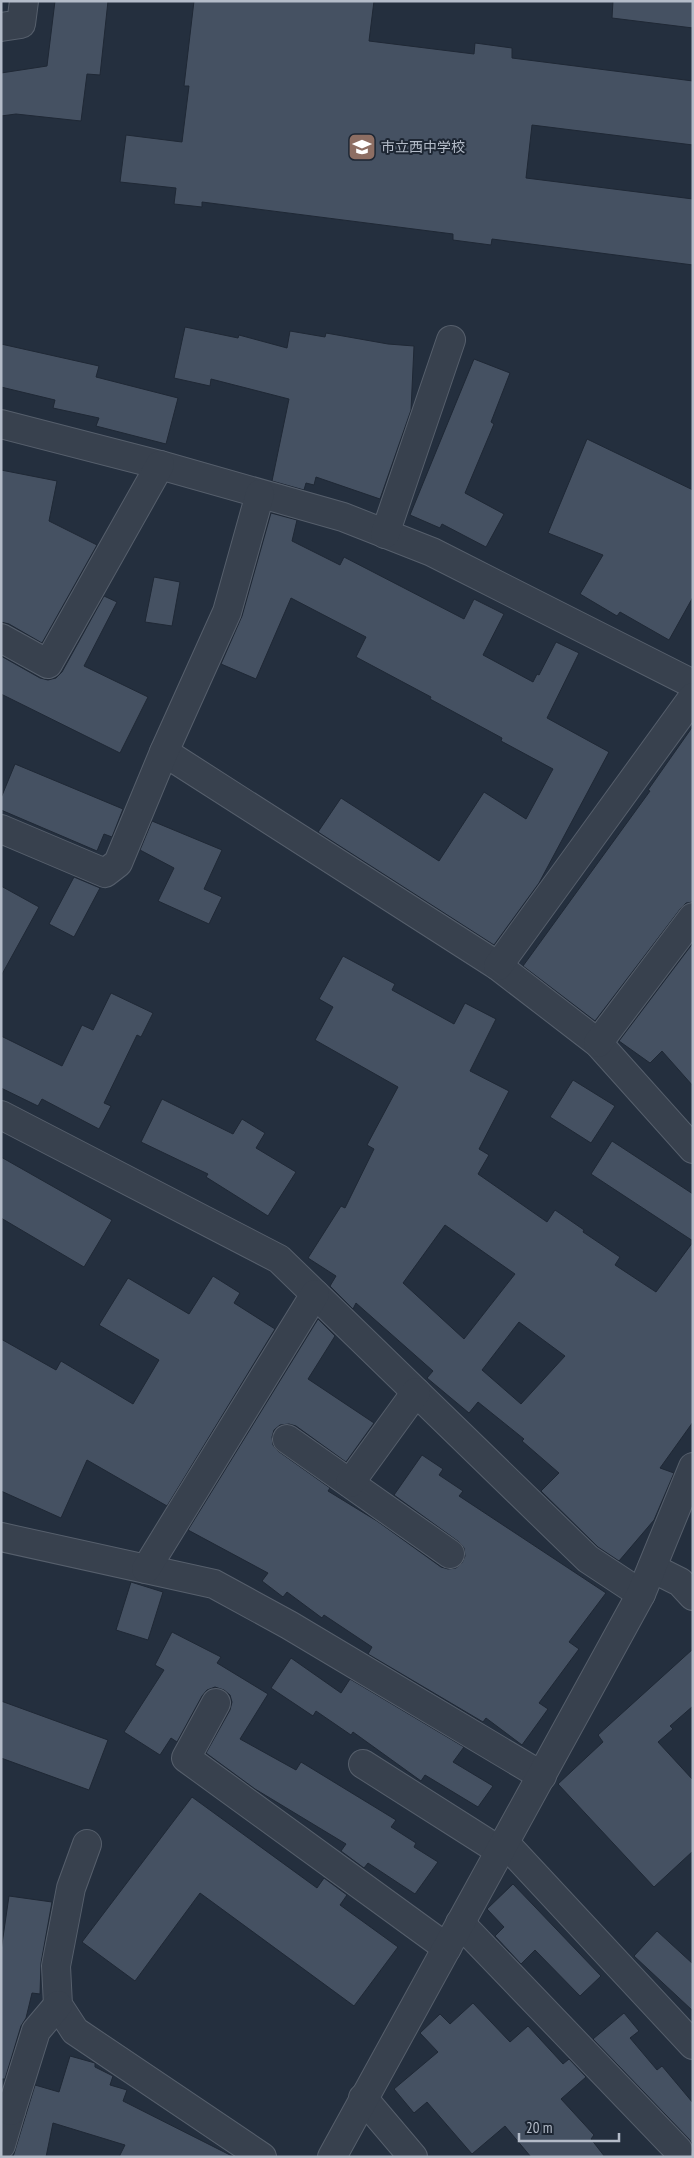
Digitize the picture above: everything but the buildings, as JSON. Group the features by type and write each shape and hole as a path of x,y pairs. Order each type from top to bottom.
{"street":[{"path":"1,27 21,24 24,1"},
{"path":"385,534 451,340"},
{"path":"1,424 160,465 343,517 432,552 693,684"},
{"path":"1,638 48,664 160,465"},
{"path":"1,829 105,873 118,863 164,752 227,612 260,494"},
{"path":"498,966 693,697"},
{"path":"164,752 498,966 598,1043 693,1149"},
{"path":"598,1043 693,917"},
{"path":"1,1115 279,1259 588,1559 642,1594"},
{"path":"146,1569 315,1294"},
{"path":"350,1483 416,1392"},
{"path":"287,1439 450,1554"},
{"path":"332,2157 642,1594 693,1467"},
{"path":"1,1537 214,1584 289,1625 542,1776"},
{"path":"652,1568 688,1582"},
{"path":"216,1703 186,1758 447,1948"},
{"path":"363,1764 502,1847 693,2045"},
{"path":"88,1844 71,1888 56,1966 58,2005 75,2031 262,2157"},
{"path":"460,1923 678,2150"},
{"path":"1,2145 6,2109 36,2032 58,2005"},
{"path":"363,2098 413,2157"}],"place":[{"name":"市立西中学校","path":"362,147"}]}
